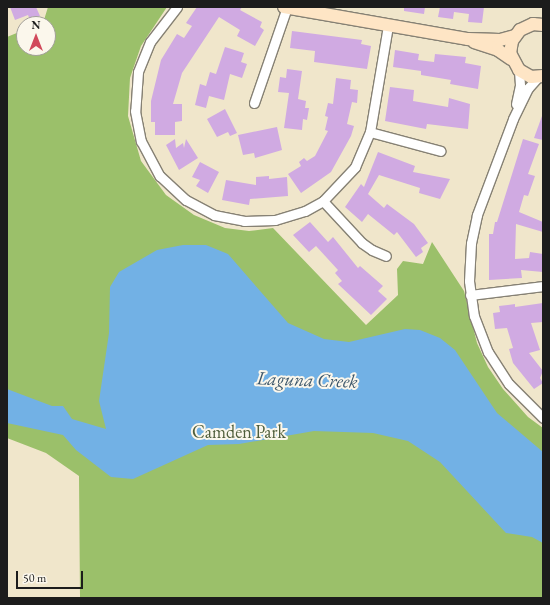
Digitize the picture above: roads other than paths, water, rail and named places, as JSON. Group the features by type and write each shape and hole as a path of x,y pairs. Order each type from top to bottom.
{"street":[{"path":"177,7 150,42 138,72 136,116 141,141 160,176 176,192 195,206 234,220 275,220 295,214 323,201 355,167 370,132 388,26"},
{"path":"254,103 285,7 468,39 500,40 515,36"},
{"path":"511,58 510,47 515,36 520,30 538,24 543,15"},
{"path":"468,39 498,50 511,58 519,70 520,85 513,119"},
{"path":"519,70 540,77 528,88 513,119 474,224 469,262 470,295 480,334 498,369 521,399 543,418"},
{"path":"370,132 441,150"},
{"path":"323,201 362,243 372,250 386,256"},
{"path":"470,295 543,286"}],"water":[{"name":"Laguna Creek","path":"183,245 206,245 228,254 288,323 324,339 349,342 405,329 420,330 440,338 455,350 497,413 543,452 543,543 532,537 506,533 440,462 408,441 373,433 314,431 239,444 208,445 133,479 111,477 76,450 63,435 7,423 7,389 52,406 63,406 72,419 106,429 99,401 109,333 110,287 119,272 157,250"}],"park label":[{"name":"Camden Park","path":"239,432"}]}
